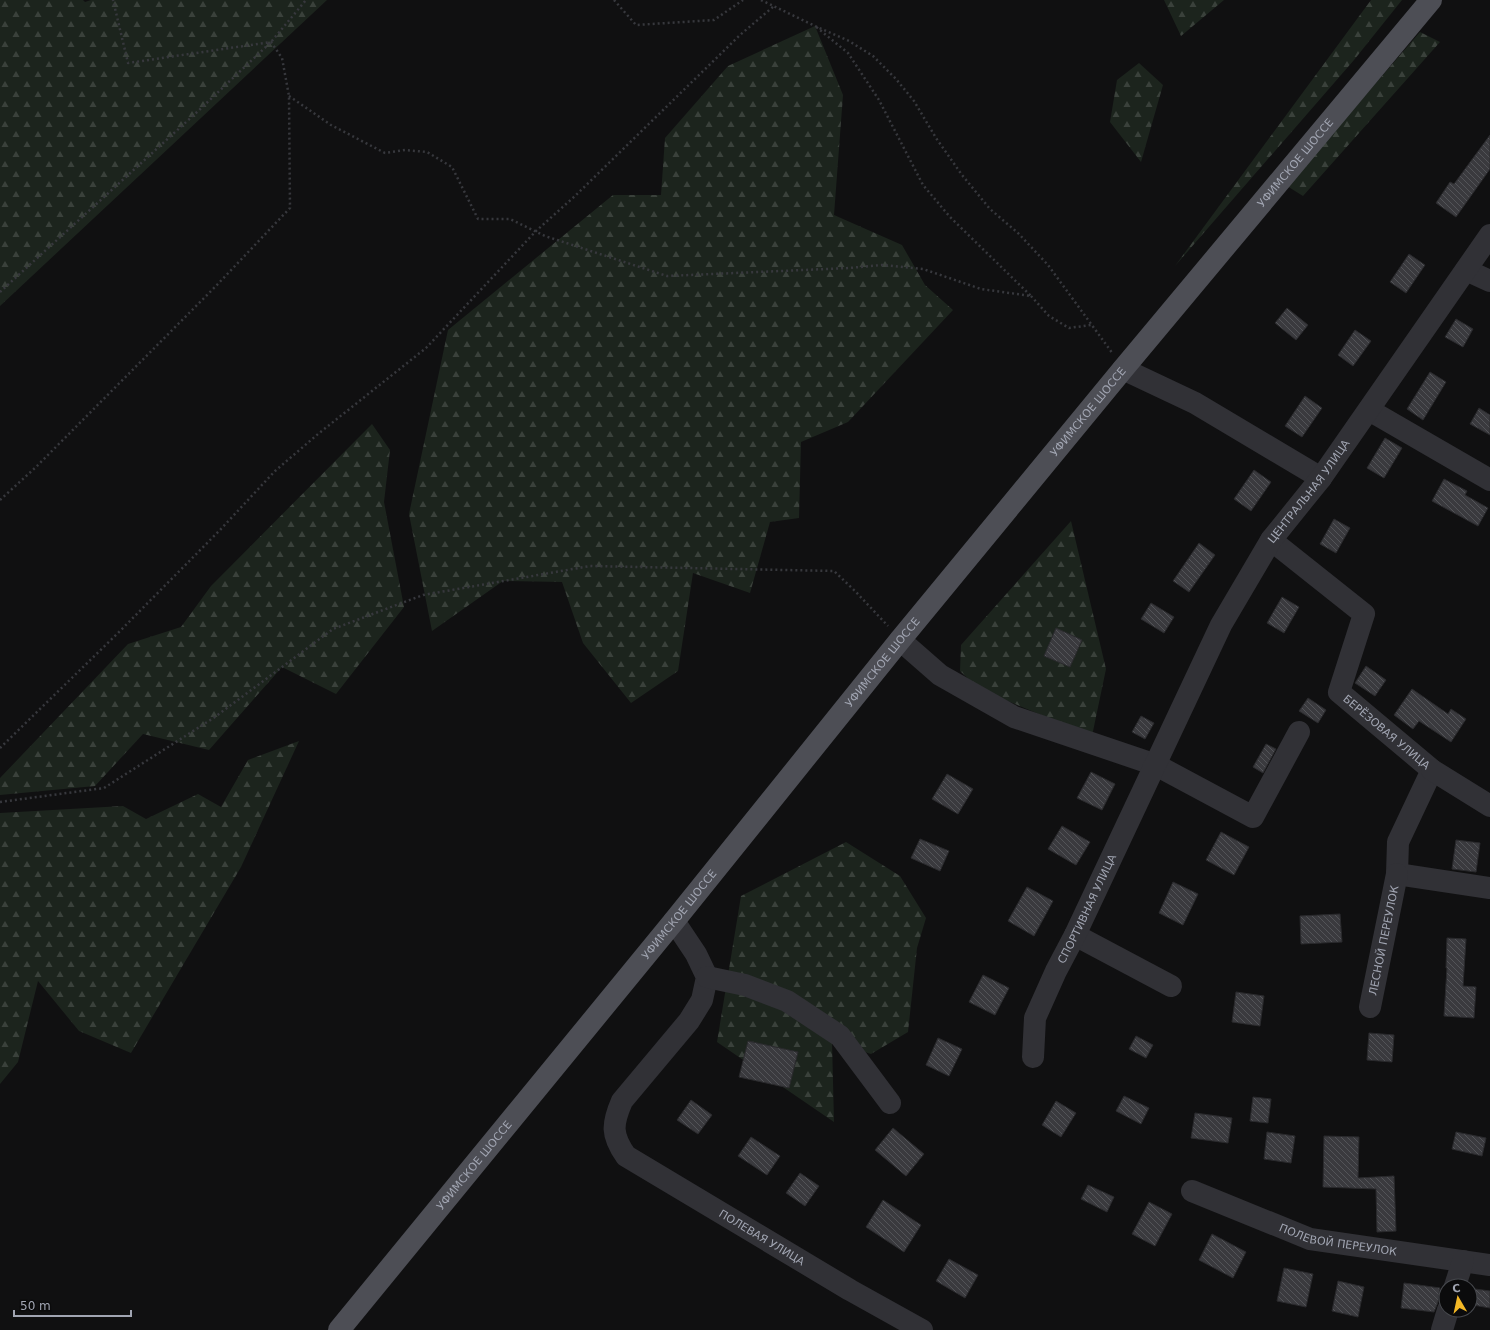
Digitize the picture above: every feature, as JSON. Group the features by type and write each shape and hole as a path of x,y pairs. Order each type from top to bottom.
{"main road":[{"name":"УФИМСКОЕ ШОССЕ","path":"339,1330 674,921 900,640 1123,369 1431,0"}],"street":[{"name":"ЦЕНТРАЛЬНАЯ УЛИЦА","path":"1156,765 1221,625 1271,540 1321,478 1490,235"},
{"path":"1466,270 1490,281"},
{"path":"1123,369 1195,403 1321,478"},
{"path":"1369,410 1490,480"},
{"name":"БЕРЁЗОВАЯ УЛИЦА","path":"1271,540 1364,614 1339,692 1432,770 1398,842 1397,874"},
{"path":"900,640 940,675 1014,717 1156,765 1253,817 1299,732"},
{"name":"СПОРТИВНАЯ УЛИЦА","path":"1032,1057 1035,1018 1056,971 1075,935 1156,765"},
{"path":"1432,770 1490,806"},
{"path":"1397,874 1490,888"},
{"name":"ЛЕСНОЙ ПЕРЕУЛОК","path":"1370,1007 1397,874"},
{"path":"674,921 696,954 707,977 745,985 787,1001 840,1036 890,1103"},
{"path":"1075,935 1171,986"},
{"name":"ПОЛЕВАЯ УЛИЦА","path":"707,977 702,1000 689,1021 622,1101 615,1117 614,1133 618,1145 626,1156 850,1290 922,1330"},
{"name":"ПОЛЕВОЙ ПЕРЕУЛОК","path":"1192,1191 1310,1239 1490,1265"},
{"path":"1458,1278 1463,1261"},
{"path":"1442,1330 1446,1318"}],"path":[{"path":"113,0 128,63 270,42"},
{"path":"0,292 196,113 270,42 306,0"},
{"path":"614,0 636,25 714,20 743,0"},
{"path":"761,0 850,41 873,56 896,79 914,101 936,138 962,175 990,209 1018,233 1048,266 1123,369"},
{"path":"0,748 220,530 275,471 318,434 426,348 536,231 575,196 740,35 774,6"},
{"path":"815,26 848,52 879,100 923,186 950,217 1031,296 1049,316 1069,328 1091,325"},
{"path":"0,500 36,468 215,287 290,208 289,96 282,58 270,42"},
{"path":"289,96 331,125 385,153 405,150 427,152 452,167 478,219 510,218 546,236 667,276 849,268 882,265 923,269 981,289 1031,296"},
{"path":"0,802 104,788 215,717 333,629 430,594 590,566 834,571 855,591 900,640"}],"green space":[{"path":"0,0 83,0 85,2 91,0 327,0 0,306"},
{"path":"1164,0 1224,0 1181,36"},
{"path":"1371,0 1402,0 1354,60 1175,266"},
{"path":"815,26 843,95 834,215 902,245 925,285 953,310 848,422 801,442 799,518 770,522 750,593 693,573 678,671 631,703 583,643 562,582 503,581 432,631 409,514 448,330 613,195 661,195 665,138 728,66"},
{"path":"1420,32 1440,42 1303,196 1287,186"},
{"path":"1139,63 1163,85 1141,162 1110,122 1117,80"},
{"path":"372,424 390,450 384,502 404,607 336,694 282,667 209,750 143,734 95,786 0,795 0,778 128,644 181,627 211,586"},
{"path":"1071,521 1106,669 1092,736 979,689 960,671 961,645"},
{"path":"299,741 241,867 131,1053 79,1031 38,981 18,1062 0,1084 0,813 123,806 146,819 198,794 221,807 248,760"},
{"path":"846,842 900,876 926,918 917,948 908,1032 871,1054 832,1042 834,1122 717,1042 741,896"}],"building":[{"path":"1490,135 1490,169 1456,217 1436,203 1450,182 1454,184"},
{"path":"1409,254 1425,265 1406,293 1390,282"},
{"path":"1287,308 1308,325 1296,340 1275,323"},
{"path":"1456,319 1473,329 1463,347 1445,337"},
{"path":"1355,330 1371,341 1353,366 1338,355"},
{"path":"1430,372 1446,382 1423,420 1407,409"},
{"path":"1305,396 1322,408 1302,437 1285,426"},
{"path":"1479,408 1490,415 1490,435 1470,424"},
{"path":"1385,438 1402,448 1384,478 1367,468"},
{"path":"1254,470 1271,482 1251,511 1234,499"},
{"path":"1444,479 1467,491 1465,495 1488,508 1478,526 1432,501"},
{"path":"1334,519 1350,528 1336,553 1320,544"},
{"path":"1199,543 1215,555 1189,592 1173,581"},
{"path":"1282,597 1299,607 1284,633 1267,623"},
{"path":"1151,603 1174,617 1164,633 1141,619"},
{"path":"1056,628 1082,640 1070,667 1044,656"},
{"path":"1366,666 1386,680 1375,696 1355,683"},
{"path":"1412,689 1448,714 1451,709 1466,719 1451,742 1419,721 1413,729 1394,715"},
{"path":"1308,698 1326,710 1318,723 1299,711"},
{"path":"1141,716 1154,723 1145,739 1132,732"},
{"path":"1266,744 1276,749 1263,773 1253,767"},
{"path":"1091,772 1115,784 1102,810 1077,798"},
{"path":"947,774 973,789 958,814 932,799"},
{"path":"1062,826 1090,842 1076,865 1048,849"},
{"path":"1221,832 1249,847 1234,875 1206,860"},
{"path":"920,839 949,851 940,871 911,858"},
{"path":"1456,840 1480,843 1476,872 1452,869"},
{"path":"1173,882 1198,894 1183,925 1159,913"},
{"path":"1027,887 1053,901 1034,936 1008,921"},
{"path":"1340,914 1342,942 1301,944 1300,916"},
{"path":"1447,938 1466,939 1463,986 1476,987 1474,1018 1444,1016"},
{"path":"983,975 1009,988 995,1015 969,1002"},
{"path":"1236,992 1264,996 1260,1026 1232,1022"},
{"path":"1369,1033 1394,1035 1392,1062 1367,1060"},
{"path":"1136,1036 1153,1045 1146,1058 1129,1049"},
{"path":"938,1038 962,1049 949,1076 926,1065"},
{"path":"748,1041 798,1052 789,1088 739,1077"},
{"path":"1124,1096 1149,1108 1141,1124 1116,1111"},
{"path":"1253,1097 1271,1099 1268,1123 1250,1121"},
{"path":"691,1100 712,1115 698,1134 677,1120"},
{"path":"1056,1101 1076,1113 1061,1137 1042,1125"},
{"path":"1195,1113 1232,1118 1228,1143 1191,1138"},
{"path":"893,1128 924,1154 906,1176 875,1150"},
{"path":"1267,1132 1295,1136 1291,1163 1264,1159"},
{"path":"1456,1132 1486,1138 1482,1156 1452,1149"},
{"path":"1324,1136 1359,1137 1358,1178 1394,1176 1396,1231 1377,1232 1376,1189 1323,1187"},
{"path":"751,1137 780,1156 767,1175 738,1156"},
{"path":"800,1173 819,1186 805,1206 786,1193"},
{"path":"1088,1185 1114,1197 1107,1212 1081,1199"},
{"path":"883,1200 921,1225 904,1252 866,1227"},
{"path":"1149,1202 1172,1214 1155,1246 1132,1234"},
{"path":"1212,1234 1246,1252 1233,1278 1199,1260"},
{"path":"949,1259 978,1275 965,1298 936,1281"},
{"path":"1284,1268 1313,1274 1306,1307 1277,1301"},
{"path":"1338,1281 1364,1287 1358,1317 1332,1311"},
{"path":"1404,1283 1438,1288 1438,1302 1434,1312 1401,1308"},
{"path":"1478,1289 1490,1291 1490,1308 1478,1306"}]}
